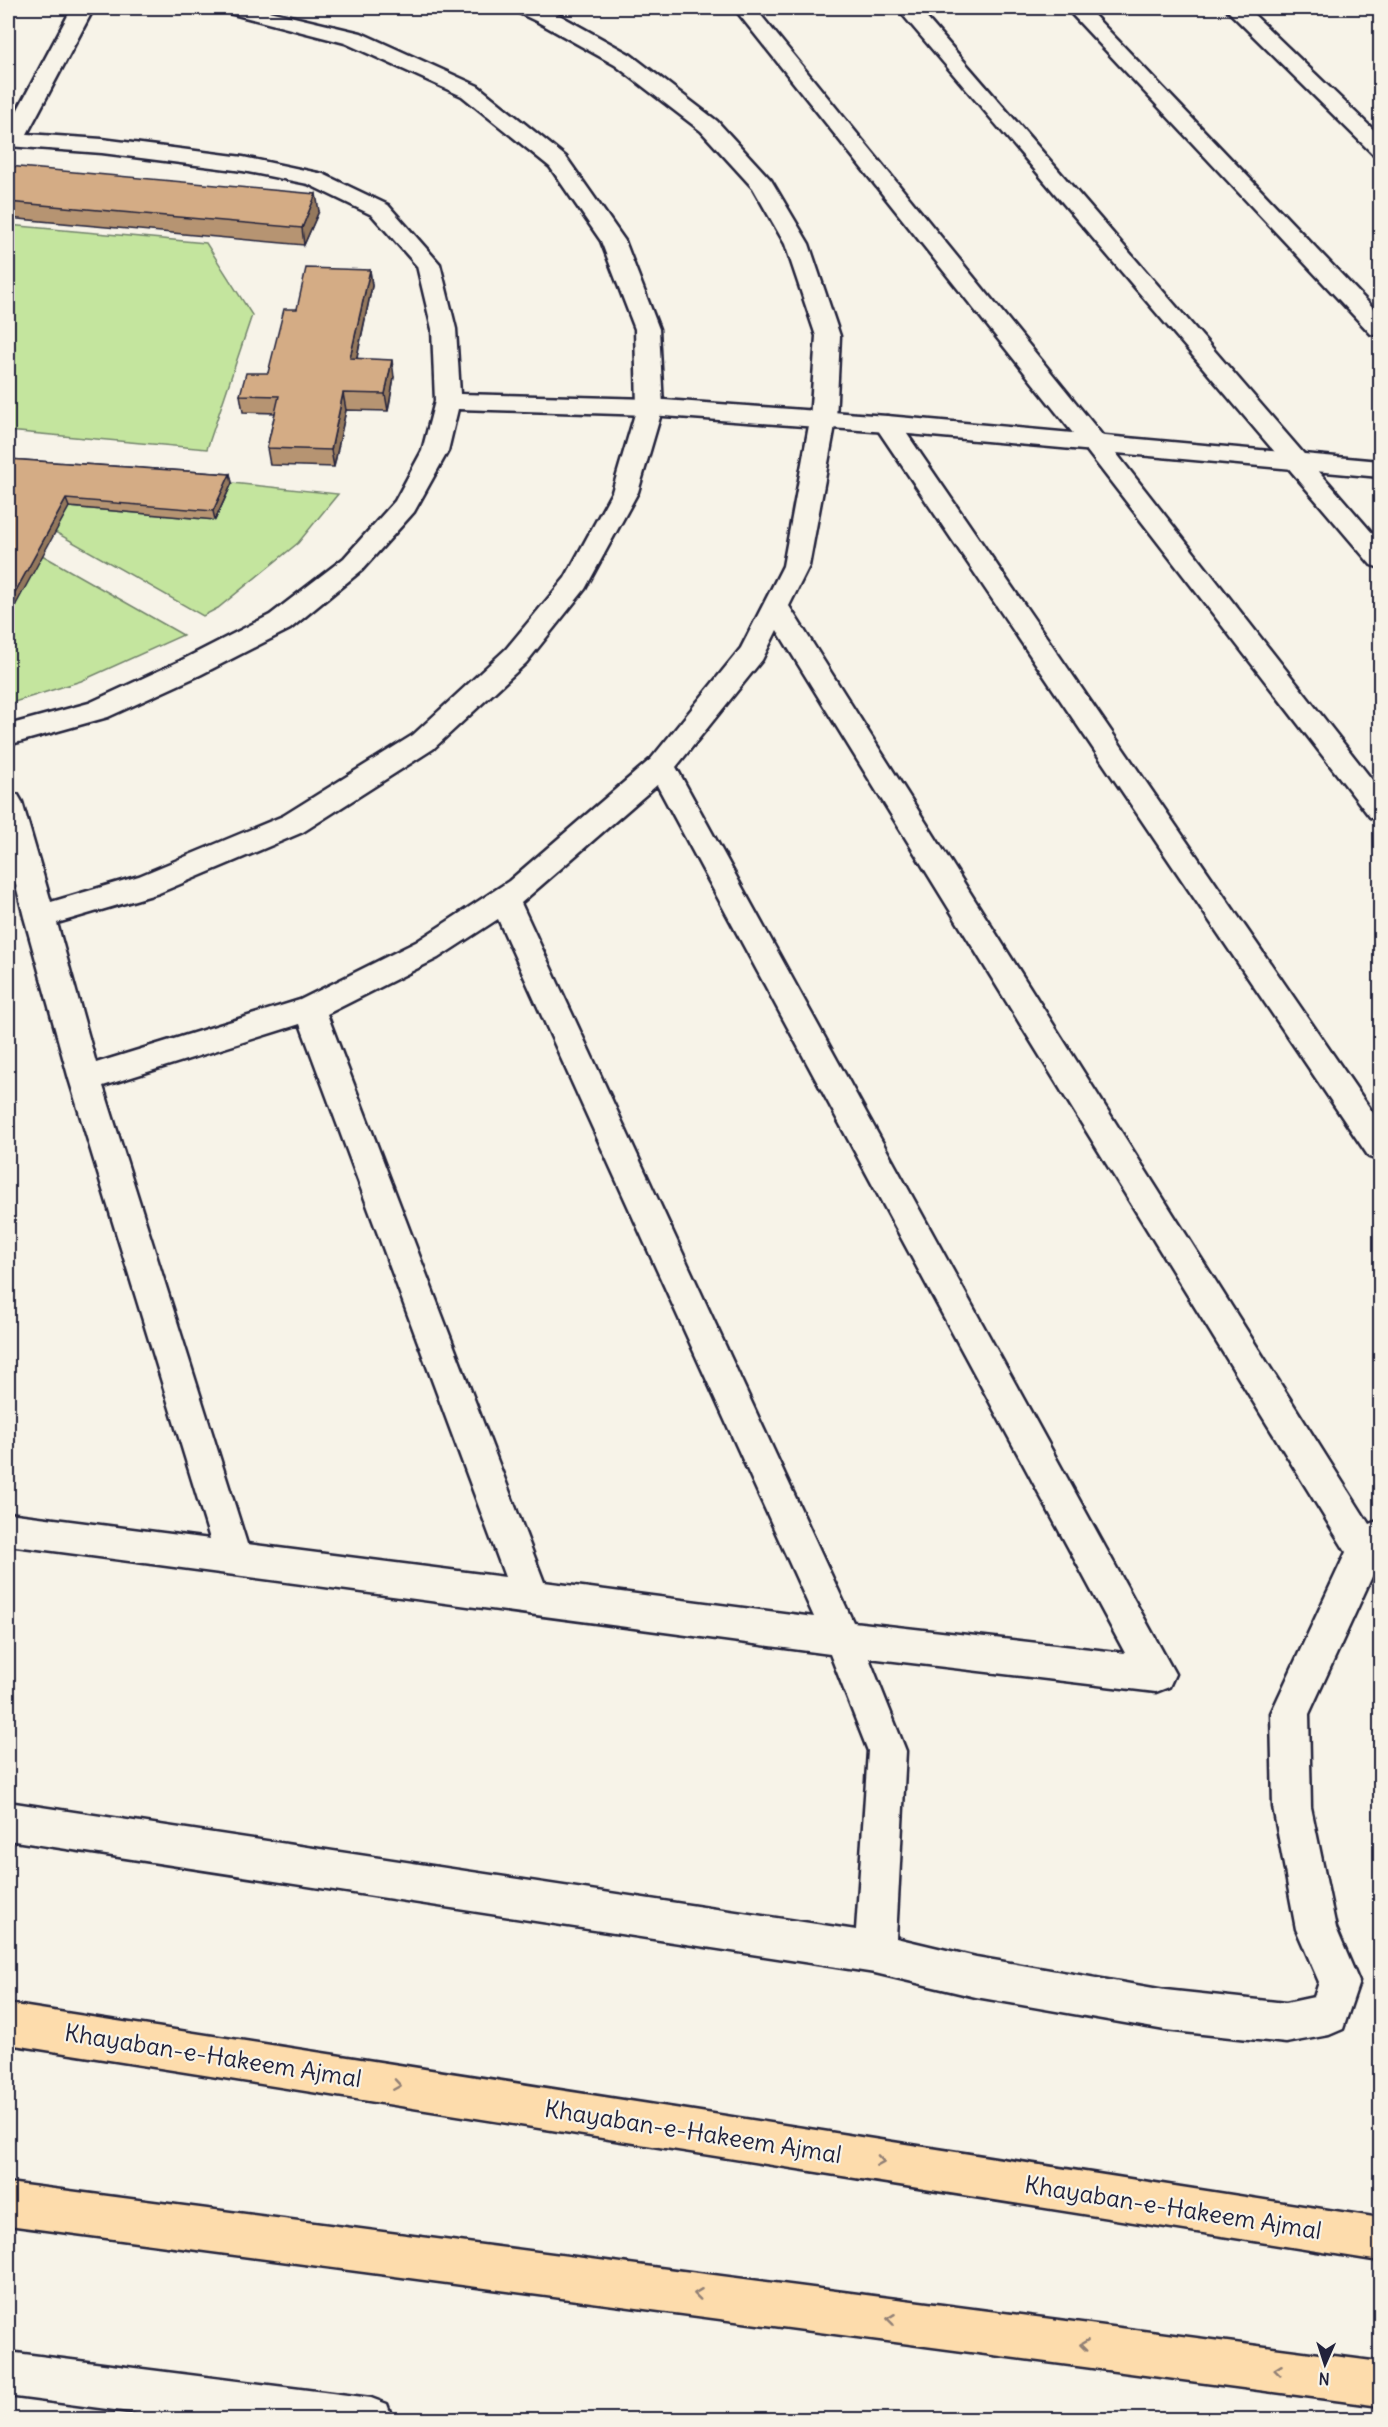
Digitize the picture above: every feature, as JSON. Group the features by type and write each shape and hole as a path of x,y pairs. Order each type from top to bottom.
{"highway":[{"name":"Khayaban-e-Hakeem Ajmal","path":"8,2024 1379,2240"},
{"path":"8,2204 1380,2384"}],"street":[{"path":"8,735 98,710 190,668 280,622 354,564 405,506 435,451 448,401 444,329 428,264 380,210 315,179 243,164 102,146 10,139 83,8"},
{"path":"39,917 148,885 293,824 423,742 516,656 576,583 625,492 650,407 647,329 613,241 558,162 470,91 353,38 232,8"},
{"path":"85,1079 310,1009 427,950 520,889 661,766 752,653 796,566 823,420 828,336 798,244 763,185 709,126 623,60 546,17 524,8"},
{"path":"569,8 595,44"},
{"path":"744,8 1093,441 1380,810"},
{"path":"907,8 1380,559"},
{"path":"1076,8 1380,329"},
{"path":"1235,8 1380,148"},
{"path":"448,401 650,407 887,424 1380,469"},
{"path":"887,424 1380,1148"},
{"path":"8,1821 875,1953 976,1977 1166,2010 1287,2023 1329,2015 1339,1982 1316,1929 1292,1807 1290,1713 1373,1543 776,606"},
{"path":"8,1529 842,1638 1156,1674 661,766"},
{"path":"8,802 85,1079 234,1558"},
{"path":"504,900 842,1638 886,1751 875,1953"},
{"path":"310,1009 531,1597"},
{"path":"8,2374 371,2420"}],"green space":[{"path":"8,225 206,243 252,315 207,449 8,431"},
{"path":"232,483 338,494 298,543 218,608 203,616 55,532 69,507 215,520"},
{"path":"42,555 183,635 81,681 8,704 8,619"}],"building":[{"path":"8,166 316,194 302,228 8,202"},
{"path":"306,268 370,270 350,358 392,360 385,394 343,393 331,450 267,448 279,396 240,395 246,373 268,373 284,309 297,309"},
{"path":"8,459 230,474 213,511 66,499 8,605"}]}
